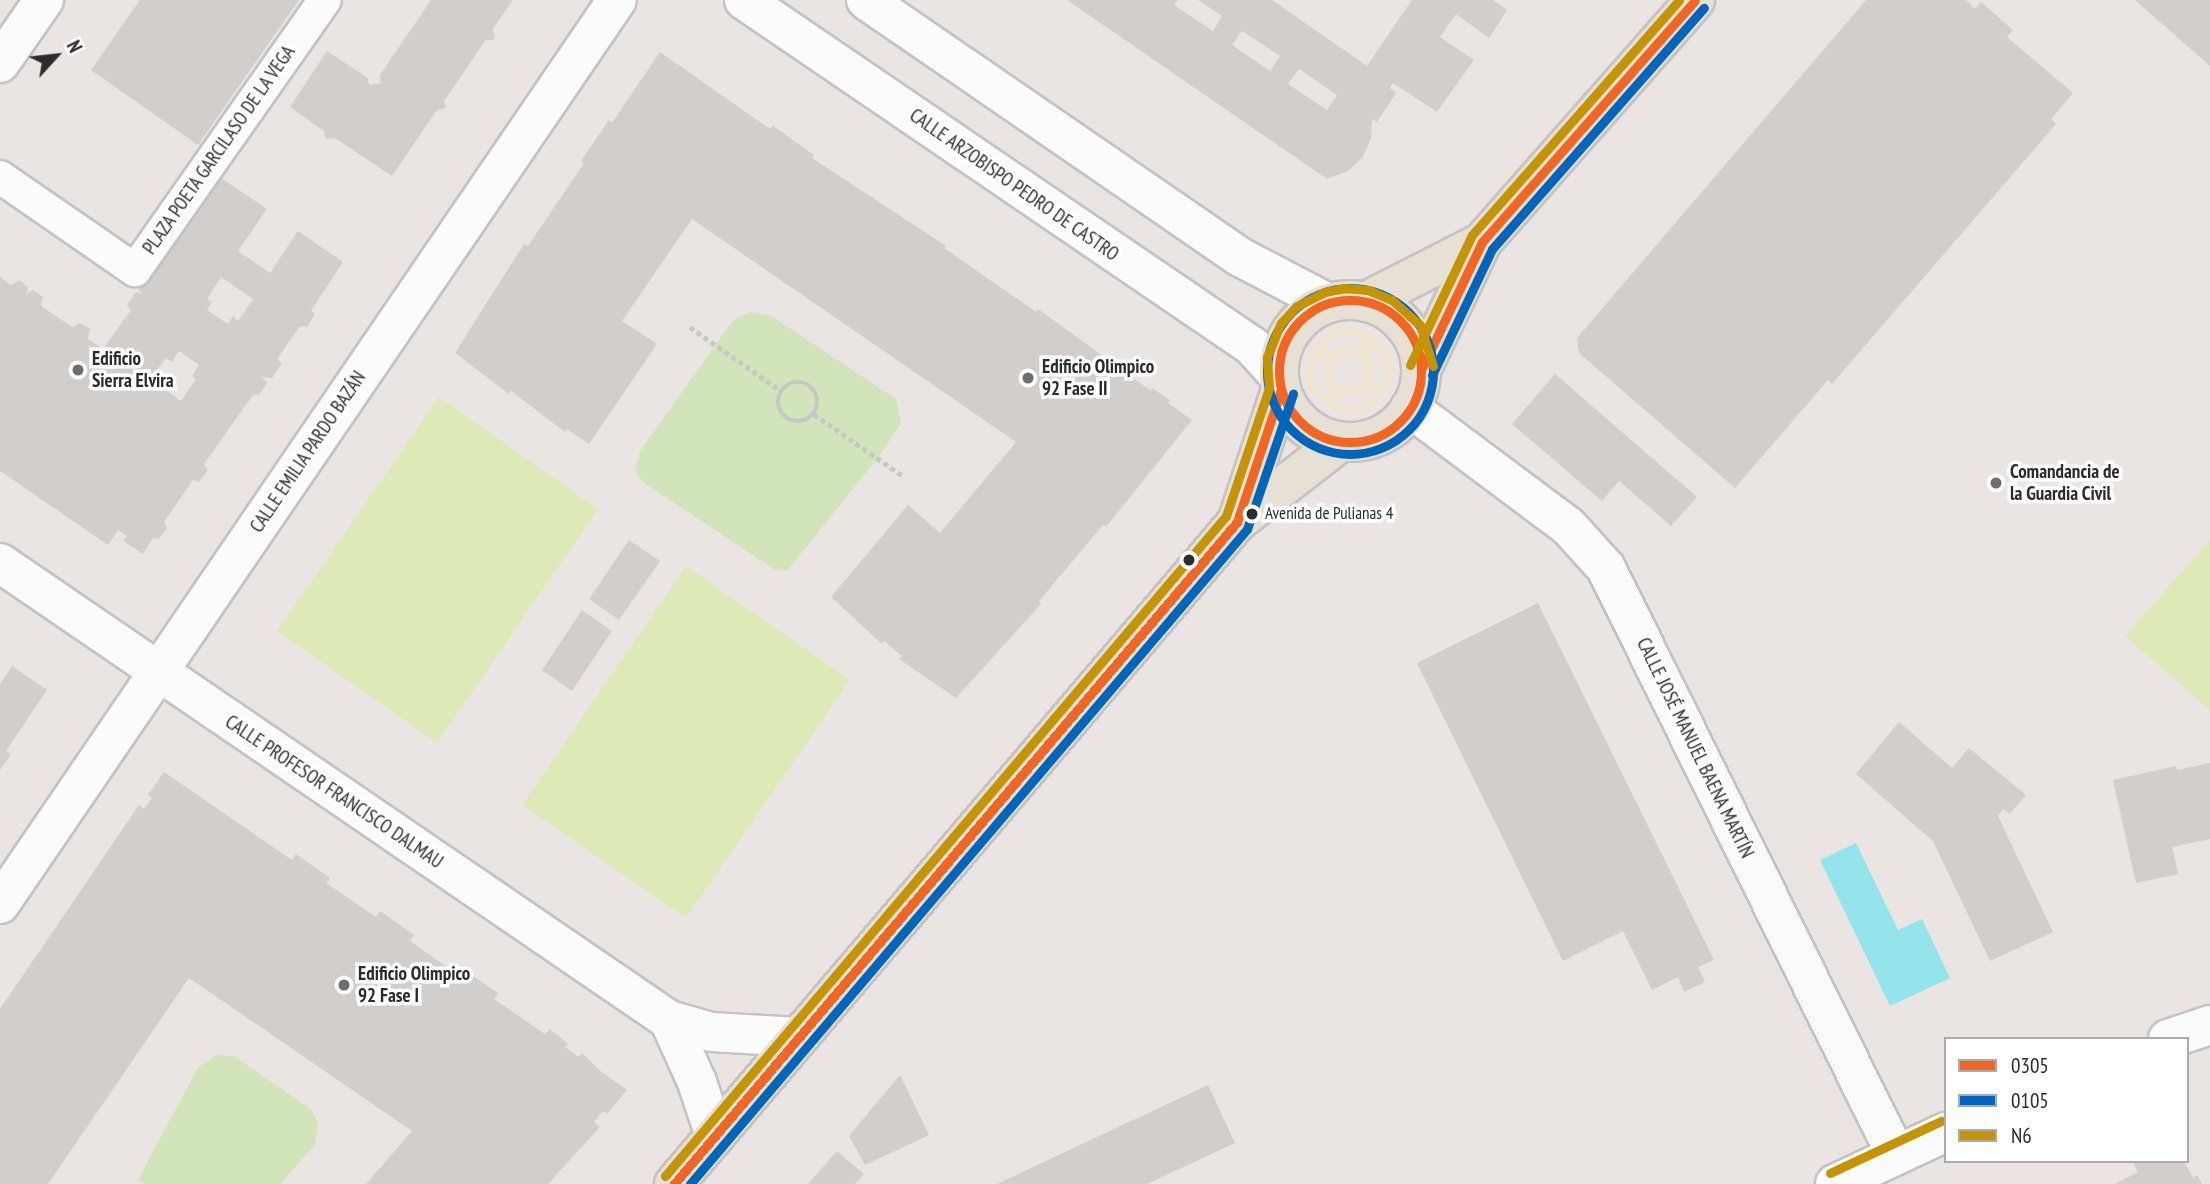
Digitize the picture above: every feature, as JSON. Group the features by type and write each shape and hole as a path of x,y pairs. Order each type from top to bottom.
{"main road":[{"path":"0,63 44,0"},
{"name":"CALLE EMILIA PARDO BAZÁN","path":"0,904 617,0"},
{"name":"CALLE ARZOBISPO PEDRO DE CASTRO","path":"744,0 1252,346 1280,383"},
{"path":"866,0 1240,257 1328,303"},
{"path":"1280,383 1294,415 1311,431 1340,442 1362,442 1382,435 1398,424 1410,408 1418,390 1421,370 1482,242 1695,0"},
{"path":"1365,302 1482,242"},
{"path":"1237,522 1280,383 1282,346 1292,329 1306,314 1328,303 1365,302 1388,311 1409,331 1421,370"},
{"name":"CALLE JOSÉ MANUEL BAENA MARTÍN","path":"1410,408 1568,526 1606,568 1896,1155"},
{"path":"674,1184 1237,522 1340,442"},
{"name":"CALLE PROFESOR FRANCISCO DALMAU","path":"0,563 669,1020 711,1032 799,1037"},
{"path":"669,1020 697,1082 715,1136"},
{"path":"2174,1037 2210,1025"},
{"path":"1835,1184 1944,1133"}],"street":[{"name":"PLAZA POETA GARCILASO DE LA VEGA","path":"0,177 135,270 325,0"}],"path":[{"path":"690,327 781,391"},
{"path":"791,383 809,385 818,402 814,414 796,422 783,416 778,404 781,391 791,383"},
{"path":"814,414 904,476"}],"green space":[{"path":"751,312 770,315 896,399 901,423 881,454 787,571 774,569 644,483 635,471 640,451 728,327 735,319"},
{"path":"439,397 598,509 437,743 277,631"},
{"path":"2210,540 2210,710 2125,636"},
{"path":"686,566 850,680 686,918 522,805"},
{"path":"217,1055 234,1056 312,1110 318,1124 315,1145 280,1184 145,1184 138,1180 198,1067"}],"sand":[{"path":"1345,327 1359,329 1373,335 1384,345 1391,358 1393,372 1390,386 1373,408 1360,413 1332,411 1311,393 1305,366 1318,340 1330,331","holes":["1342,336 1364,339 1359,347 1346,346 1333,352 1324,346","1374,346 1384,364 1381,385 1374,379 1375,366 1368,354","1349,354 1360,358 1366,372 1362,382 1347,387 1337,383 1332,373 1339,358","1317,357 1325,362 1324,374 1330,388 1324,396 1315,382","1366,390 1374,396 1360,405 1342,406 1334,403 1340,394 1354,396"]}],"water":[{"path":"1856,843 1898,930 1922,919 1950,978 1890,1006 1820,860"}],"building":[{"path":"140,0 299,0 198,145 91,70"},
{"path":"431,0 513,0 493,29 495,39 485,41 444,101 446,108 437,110 392,176 335,138 326,139 324,131 290,107 327,51 368,78 369,85 381,83 380,75"},
{"path":"1067,0 1178,0 1174,5 1213,31 1222,16 1198,0 1272,0 1367,66 1412,0 1493,0 1507,10 1489,38 1456,14 1440,37 1474,60 1437,112 1393,83 1390,88 1396,93 1377,122 1372,119 1371,138 1363,157 1348,171 1327,179","holes":["1242,31 1280,56 1270,71 1232,45","1299,69 1337,95 1327,110 1288,84"]},
{"path":"1866,0 1966,0 1975,9 1981,2 2013,30 2007,37 2073,93 2051,119 2056,124 1832,384 1828,380 1735,488 1579,353 1577,338"},
{"path":"2135,0 2210,0 2210,66"},
{"name":"Edificio Olimpico 92 Fase II","path":"660,52 770,129 773,126 814,155 812,158 946,246 944,248 1036,312 1038,309 1151,391 1152,388 1170,400 1168,403 1192,420 1106,527 1103,525 1039,601 1041,604 956,698 899,659 902,656 884,641 882,644 831,597 908,505 940,533 1016,442 913,371 692,219 622,321 657,344 589,444 567,429 565,432 511,391 509,394 455,353 524,244 528,246 584,163 581,161 609,120 612,123"},
{"name":"Edificio Sierra Elvira","path":"221,178 267,209 238,251 270,273 298,231 343,262 311,311 315,314 307,327 300,326 277,359 282,363 272,378 262,377 267,383 259,395 253,395 204,464 208,470 199,482 193,480 164,522 167,528 159,539 153,538 143,554 123,541 127,536 118,530 108,545 0,471 0,277 11,285 19,280 28,287 26,294 33,290 43,297 41,306 72,327 80,323 90,329 88,339 103,349 131,310 127,305 136,292 142,294 138,289 147,275 153,276 176,243 172,238 182,225 188,227","holes":["221,277 253,299 238,321 233,316 228,324 207,310 212,302 207,299","179,351 199,365 192,376 196,379 181,401 150,379 166,358 172,362"]},
{"path":"1555,374 1697,497 1671,526 1619,481 1602,501 1512,424"},
{"path":"629,540 660,561 619,620 589,599"},
{"path":"1538,603 1714,960 1698,967 1705,982 1684,992 1678,977 1652,990 1623,931 1563,961 1417,663"},
{"path":"582,610 612,631 572,691 542,670"},
{"path":"12,666 47,690 6,751 11,754 0,770 0,684"},
{"path":"1899,722 1952,768 1969,748 2026,795 2010,814 2003,809 1998,816 2053,932 1990,961 1933,841 1856,774"},
{"path":"2210,763 2210,839 2172,847 2178,874 2136,883 2113,780 2176,766 2177,770"},
{"name":"Edificio Olimpico 92 Fase I","path":"164,772 292,860 296,854 330,878 326,883 376,917 380,911 414,935 410,941 460,976 464,970 498,993 494,999 545,1034 550,1029 568,1044 565,1047 579,1057 582,1053 599,1070 627,1090 607,1114 603,1111 594,1122 600,1127 548,1184 366,1184 412,1131 189,978 48,1184 0,1184 0,1009 139,805 144,809 152,798 148,795"},
{"path":"900,1075 929,1135 865,1165 849,1136"},
{"path":"1208,1085 1235,1143 1147,1184 997,1184"},
{"path":"837,1151 864,1174 855,1184 808,1184"},
{"path":"2133,1163 2185,1163 2193,1178 2197,1175 2202,1184 2115,1184 2138,1172"}],"transit line":[{"name":"N6","path":"1410,365 1472,235 1679,0"},
{"name":"0305","path":"1421,370 1482,242 1695,0"},
{"name":"0105","path":"1432,375 1492,249 1704,8"},
{"name":"N6","path":"665,1176 1226,516 1269,388 1267,357 1281,323 1297,306 1324,292 1345,288 1368,290 1392,300 1420,325 1433,366"},
{"name":"0105","path":"1350,288 1382,294 1409,312 1427,339 1433,371 1427,403 1409,430 1382,448 1350,454 1318,448 1291,430 1273,403 1267,371 1273,339 1291,312 1318,294 1350,288"},
{"name":"0305","path":"1350,300 1377,306 1400,321 1415,344 1421,371 1415,398 1400,421 1377,436 1350,442 1323,436 1300,421 1285,398 1279,371 1285,344 1300,321 1323,306 1350,300"},
{"name":"0305","path":"674,1184 1237,522 1281,390"},
{"name":"0105","path":"690,1184 1247,529 1293,394"},
{"name":"N6","path":"1830,1173 1941,1121"}],"place":[{"name":"Edificio Sierra Elvira","path":"78,370"},
{"name":"Edificio Olimpico 92 Fase II","path":"1028,378"},
{"name":"Comandancia de la Guardia Civil","path":"1996,483"},
{"name":"Avenida de Pulianas 4","path":"1252,514"},
{"name":"Edificio Olimpico 92 Fase I","path":"344,985"}]}
